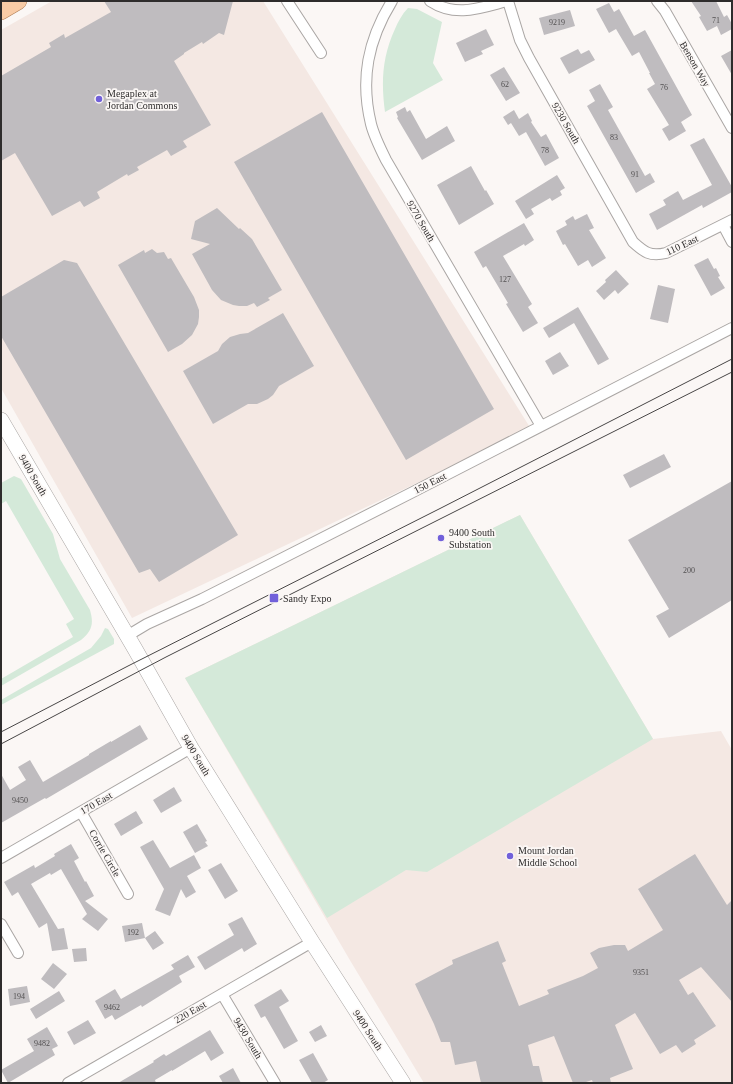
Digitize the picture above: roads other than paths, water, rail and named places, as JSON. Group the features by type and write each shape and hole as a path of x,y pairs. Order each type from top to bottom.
{"main road":[{"path":"1,11 18,1"}],"street":[{"path":"287,1 321,53"},
{"name":"9270 South","path":"392,1 382,18 373,40 368,64 366,87 367,106 371,125 386,160 541,426"},
{"path":"430,1 444,8 456,11 467,11 508,1"},
{"name":"9230 South","path":"508,1 520,40 529,58 633,242"},
{"name":"Benson Way","path":"657,1 665,11 732,128"},
{"path":"728,222 732,242"},
{"name":"110 East","path":"633,242 649,254 666,254 728,222"},
{"name":"150 East","path":"128,636 147,624 254,573 732,328"},
{"name":"9400 South","path":"1,420 128,636 191,748 312,942 403,1083"},
{"name":"170 East","path":"1,858 191,748"},
{"name":"Corrie Circle","path":"81,812 128,894"},
{"path":"1,924 18,954"},
{"name":"220 East","path":"68,1083 312,942"},
{"name":"9430 South","path":"222,994 275,1083"}],"tram line":[{"path":"1,732 732,359"},
{"path":"1,744 166,657 732,372"}],"place":[{"name":"Megaplex at Jordan Commons","path":"99,99"},
{"name":"9400 South Substation","path":"441,538"},
{"name":"Sandy Expo","path":"274,598"},
{"name":"Mount Jordan Middle School","path":"510,856"}]}
